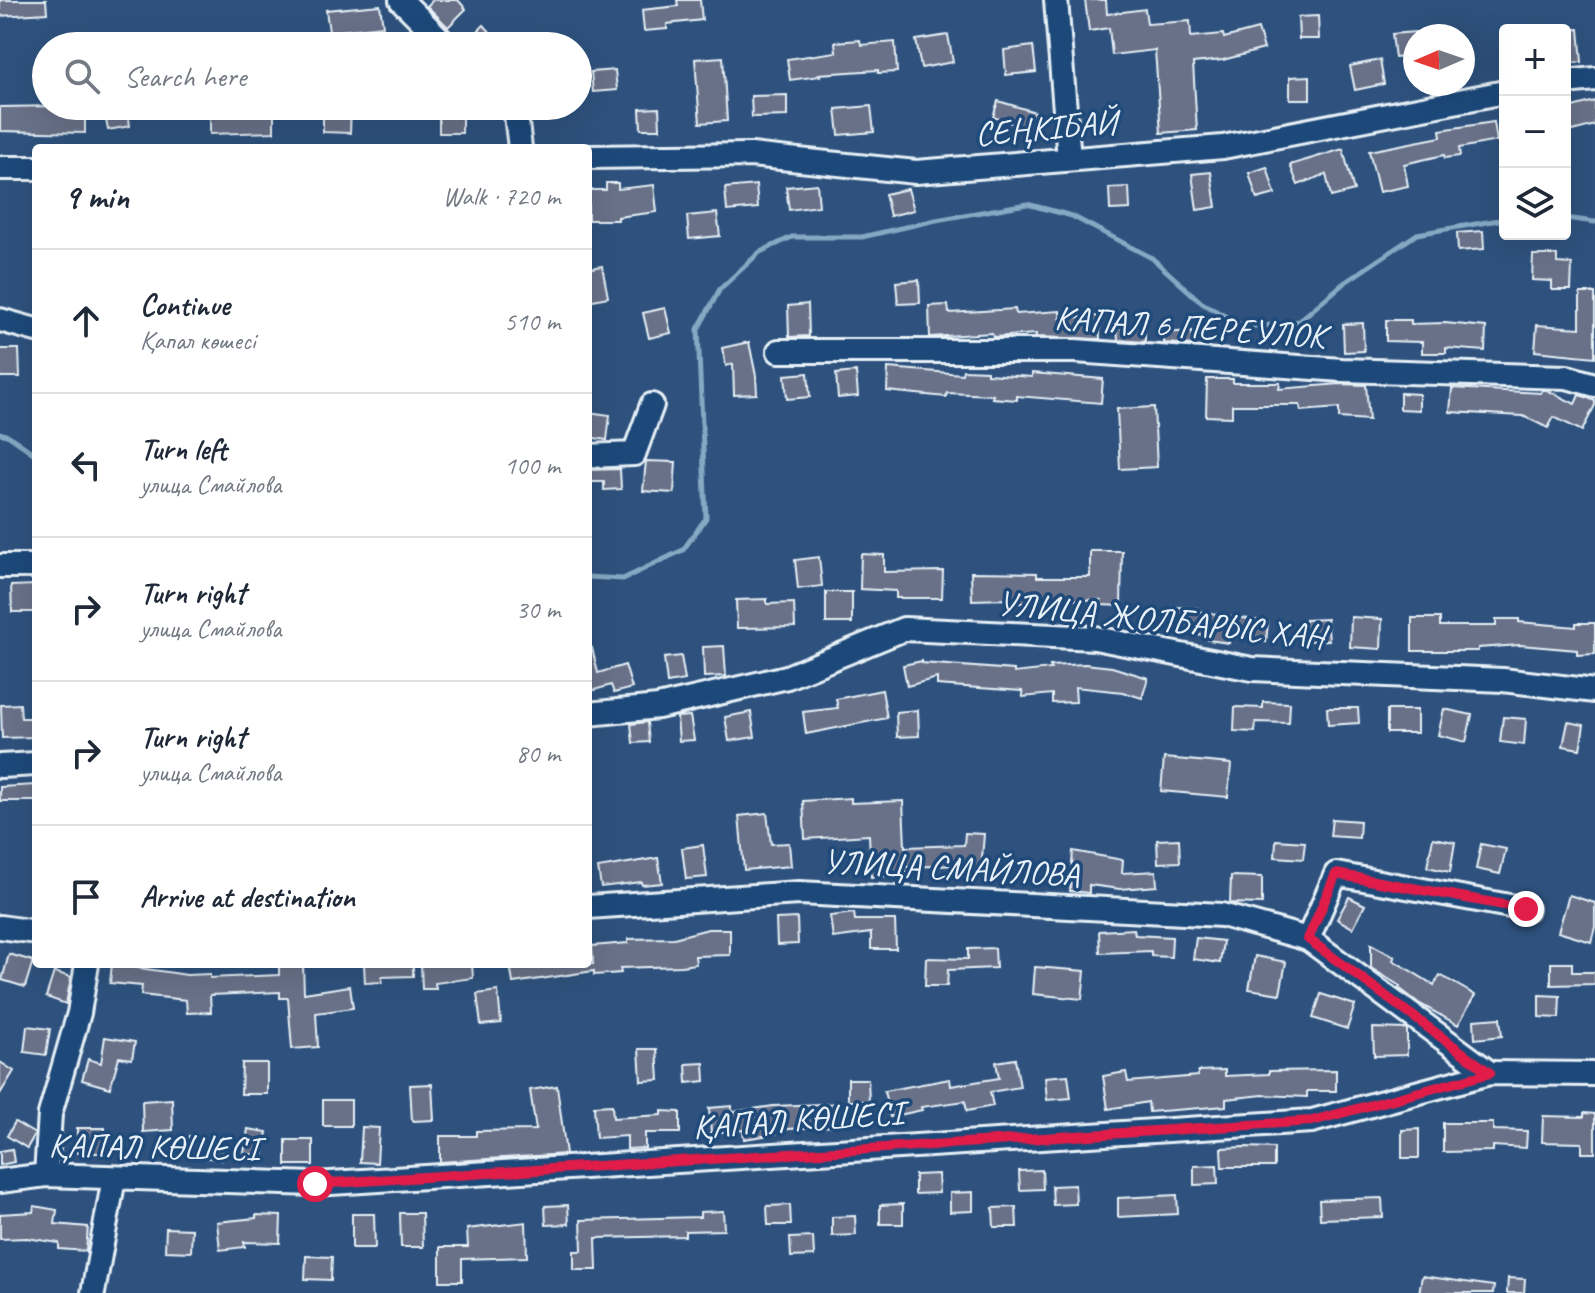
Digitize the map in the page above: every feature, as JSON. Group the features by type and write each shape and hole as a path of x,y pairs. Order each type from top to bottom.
{"street":[{"path":"401,0 433,32"},
{"path":"1056,0 1069,159"},
{"path":"1571,81 1595,79"},
{"name":"СЕҢКІБАЙ","path":"592,157 751,155 916,172 1223,147 1499,93"},
{"path":"517,120 520,144"},
{"path":"0,168 32,168"},
{"path":"0,320 32,329"},
{"name":"КАПАЛ 6 ПЕРЕУЛОК","path":"779,351 1075,351 1342,370 1567,377 1595,385"},
{"path":"592,456 634,454 652,405"},
{"path":"0,566 32,566"},
{"name":"УЛИЦА ЖОЛБАРЫС ХАН","path":"592,714 658,707 787,677 904,629 1095,638 1252,669 1503,680 1595,691"},
{"path":"0,766 32,764"},
{"path":"1308,939 1336,874 1526,909"},
{"name":"УЛИЦА СМАЙЛОВА","path":"592,907 799,893 1222,915 1308,939 1490,1073"},
{"path":"0,927 32,931"},
{"path":"46,1175 50,1114 79,1013 86,968"},
{"name":"ҚАПАЛ КӨШЕСІ","path":"0,1181 46,1175 315,1184 1312,1121 1490,1073 1595,1074"},
{"path":"93,1293 114,1178"}],"building":[{"path":"0,0 46,0 47,13 0,16"},
{"path":"433,0 458,0 466,9 448,27 427,6"},
{"path":"677,0 700,0 702,20 667,24 667,29 644,31 642,10 678,6"},
{"path":"1085,0 1106,0 1107,14 1145,9 1147,24 1190,21 1191,37 1223,34 1224,38 1258,29 1264,49 1223,60 1193,63 1197,130 1161,133 1155,50 1112,55 1109,28 1089,31"},
{"path":"380,5 383,26 329,32 326,10"},
{"path":"1318,16 1319,39 1299,39 1298,17"},
{"path":"484,25 490,32 477,32"},
{"path":"1579,29 1582,62 1571,63 1571,30"},
{"path":"1403,33 1403,57 1395,58 1392,34"},
{"path":"948,35 953,62 921,68 916,40"},
{"path":"860,40 861,45 895,42 897,72 878,73 878,70 819,74 790,80 787,59 836,52 835,42"},
{"path":"1033,46 1036,72 1006,75 1004,50"},
{"path":"723,57 727,121 700,123 695,59"},
{"path":"1380,60 1384,84 1355,90 1350,66"},
{"path":"615,70 617,90 593,92 592,72"},
{"path":"1310,76 1310,99 1290,99 1290,77"},
{"path":"787,95 787,116 752,117 751,96"},
{"path":"998,101 1035,112 1030,129 993,117"},
{"path":"1595,101 1595,125 1571,131 1571,107"},
{"path":"871,106 874,132 839,135 836,109"},
{"path":"0,107 32,107 32,120 85,120 85,133 0,131"},
{"path":"659,108 660,129 641,129 640,109"},
{"path":"106,120 129,120 130,126 108,130"},
{"path":"210,120 274,120 274,132 210,134"},
{"path":"323,120 351,120 350,133 323,132"},
{"path":"439,120 462,120 462,133 439,133"},
{"path":"1494,122 1497,141 1459,148 1460,156 1445,158 1444,155 1404,164 1408,186 1379,192 1369,151 1441,137 1440,130"},
{"path":"1343,149 1354,191 1331,197 1326,174 1298,185 1290,165"},
{"path":"1267,167 1275,194 1257,199 1249,173"},
{"path":"1211,172 1216,207 1197,210 1192,174"},
{"path":"606,183 618,183 618,189 654,185 657,212 618,217 618,220 592,220 592,190 606,190"},
{"path":"817,184 819,206 789,210 786,187"},
{"path":"756,185 758,208 727,211 725,188"},
{"path":"1129,187 1130,209 1110,210 1109,188"},
{"path":"908,189 914,210 890,216 885,194"},
{"path":"717,213 720,236 689,239 687,216"},
{"path":"1483,231 1484,249 1458,251 1457,233"},
{"path":"1533,255 1557,255 1557,263 1572,264 1571,290 1552,290 1552,281 1532,280"},
{"path":"602,266 608,297 592,300 592,268"},
{"path":"919,280 920,303 898,304 896,282"},
{"path":"1580,293 1595,293 1595,357 1535,351 1537,325 1580,328"},
{"path":"808,304 809,336 789,337 788,306"},
{"path":"948,305 949,313 1015,309 1016,314 1060,311 1060,318 1099,316 1100,339 1036,337 1036,334 993,337 992,333 930,337 929,306"},
{"path":"665,308 671,333 649,338 643,313"},
{"path":"1386,320 1486,327 1485,351 1446,348 1446,353 1422,353 1422,342 1386,341"},
{"path":"1363,323 1364,351 1344,352 1343,324"},
{"path":"1145,327 1145,342 1118,340 1117,328"},
{"path":"1192,331 1193,345 1164,343 1164,333"},
{"path":"749,342 757,394 734,395 733,364 726,366 722,348"},
{"path":"0,349 19,349 20,377 0,377"},
{"path":"888,368 1103,379 1101,403 1017,396 1017,400 992,398 993,395 947,393 946,397 887,391"},
{"path":"856,372 858,396 838,398 836,374"},
{"path":"808,373 810,397 787,399 785,375"},
{"path":"1207,379 1233,379 1233,383 1280,383 1279,389 1366,385 1369,420 1339,418 1339,408 1301,411 1300,405 1232,405 1232,417 1206,416"},
{"path":"1452,388 1541,393 1547,390 1575,404 1579,395 1595,401 1595,405 1582,431 1554,417 1548,428 1523,416 1450,412"},
{"path":"1400,393 1419,394 1419,410 1400,409"},
{"path":"1154,407 1157,467 1120,469 1117,409"},
{"path":"592,413 610,415 607,440 592,438"},
{"path":"646,461 676,462 674,493 643,491"},
{"path":"620,469 621,489 604,490 604,482 592,482 592,470"},
{"path":"1090,551 1122,551 1121,606 1101,605 1101,600 1037,599 1036,603 1009,603 1009,599 972,600 971,572 1090,577"},
{"path":"861,554 884,555 884,572 943,571 942,598 896,598 896,591 860,589"},
{"path":"819,557 822,586 798,589 795,560"},
{"path":"32,585 32,612 12,612 11,586"},
{"path":"826,592 852,592 852,623 826,623"},
{"path":"767,599 767,604 794,603 795,627 737,628 736,600"},
{"path":"1172,607 1197,608 1197,611 1268,622 1266,642 1230,637 1229,643 1208,640 1209,635 1171,633"},
{"path":"1351,617 1382,619 1381,649 1350,647"},
{"path":"1412,618 1440,618 1440,626 1496,626 1496,619 1576,627 1576,623 1595,623 1595,654 1577,655 1577,650 1520,645 1478,648 1478,651 1412,651"},
{"path":"1327,619 1329,640 1306,641 1305,620"},
{"path":"724,646 726,676 704,677 703,647"},
{"path":"592,648 598,673 625,665 632,688 614,693 611,685 592,691"},
{"path":"681,656 685,680 667,683 664,658"},
{"path":"922,661 1014,670 1014,673 1051,669 1050,666 1085,664 1112,667 1148,678 1142,698 1123,692 1075,687 1076,702 1052,703 1052,694 1023,697 1022,691 937,685 937,678 907,686 903,665"},
{"path":"882,690 887,718 806,734 803,712 838,708 836,699"},
{"path":"1263,702 1290,703 1289,723 1256,722 1255,732 1234,731 1235,707 1263,708"},
{"path":"20,704 21,718 32,718 32,737 2,738 1,705"},
{"path":"1327,708 1358,708 1359,723 1328,725"},
{"path":"1444,709 1472,715 1466,742 1438,735"},
{"path":"918,710 919,736 897,737 896,712"},
{"path":"1387,710 1417,710 1417,733 1387,733"},
{"path":"751,712 755,737 729,741 725,717"},
{"path":"690,716 694,740 679,741 677,717"},
{"path":"1503,717 1526,719 1524,745 1500,742"},
{"path":"647,722 649,742 633,743 631,724"},
{"path":"1568,722 1584,725 1580,749 1563,746"},
{"path":"1164,758 1231,764 1228,797 1161,791"},
{"path":"32,785 32,801 0,801 0,787"},
{"path":"851,798 851,803 903,801 905,847 964,845 965,833 984,834 981,871 962,869 962,865 906,867 906,875 871,877 869,835 805,839 803,801"},
{"path":"767,813 771,844 789,843 791,866 744,870 739,816"},
{"path":"1332,819 1360,821 1359,838 1330,836"},
{"path":"1433,838 1455,842 1450,872 1427,867"},
{"path":"1179,839 1180,862 1158,863 1157,840"},
{"path":"1276,840 1305,842 1303,859 1275,857"},
{"path":"1481,844 1506,849 1500,874 1476,869"},
{"path":"703,845 707,877 686,879 682,848"},
{"path":"1073,851 1123,860 1122,873 1156,871 1157,886 1120,889 1089,885 1089,893 1070,891"},
{"path":"658,858 662,883 601,887 598,868"},
{"path":"1231,876 1262,877 1262,904 1230,903"},
{"path":"1569,895 1595,903 1595,927 1591,942 1558,932"},
{"path":"1349,897 1365,905 1353,928 1337,919"},
{"path":"854,913 855,920 895,920 896,949 871,949 871,933 833,938 830,916"},
{"path":"797,918 798,944 777,945 776,919"},
{"path":"708,929 730,929 730,955 695,956 696,964 681,966 620,968 621,973 594,975 594,971 513,983 511,968 592,968 592,946 628,943 628,939 674,938"},
{"path":"1134,929 1135,935 1172,937 1171,957 1151,956 1151,951 1100,953 1099,931"},
{"path":"1196,938 1223,941 1220,963 1193,959"},
{"path":"1371,944 1434,985 1440,975 1475,995 1458,1025 1420,1004 1400,986 1371,968"},
{"path":"995,948 996,968 948,970 947,986 925,986 926,958 968,959 968,949"},
{"path":"9,954 32,961 25,987 2,980"},
{"path":"1255,956 1286,962 1280,994 1249,989"},
{"path":"1551,963 1572,963 1572,972 1595,972 1595,984 1551,985"},
{"path":"1035,967 1085,971 1082,999 1033,994"},
{"path":"112,968 210,974 210,978 279,975 279,968 303,968 304,993 350,986 353,1008 316,1013 318,1047 292,1049 288,998 280,998 280,992 210,995 211,1012 187,1013 186,1000 141,995 142,986 110,983"},
{"path":"364,968 413,968 413,976 382,977 382,982 365,983"},
{"path":"421,968 472,968 473,978 435,983 436,989 422,989"},
{"path":"54,972 71,977 66,1004 46,997"},
{"path":"498,991 501,1023 481,1025 477,994"},
{"path":"1321,994 1355,1005 1347,1029 1313,1018"},
{"path":"1539,995 1560,996 1559,1018 1539,1017"},
{"path":"1500,1018 1502,1036 1475,1039 1474,1020"},
{"path":"27,1026 50,1029 46,1055 24,1052"},
{"path":"1373,1028 1407,1029 1407,1055 1374,1056"},
{"path":"105,1037 135,1042 132,1059 119,1057 110,1088 82,1080 88,1059 101,1063"},
{"path":"639,1049 657,1049 659,1080 641,1081"},
{"path":"1015,1059 1020,1087 990,1092 993,1106 967,1111 965,1101 921,1107 922,1110 890,1117 884,1091 950,1079 951,1086 999,1078 996,1062"},
{"path":"0,1062 14,1071 0,1094"},
{"path":"242,1063 267,1063 267,1094 241,1094"},
{"path":"704,1063 705,1081 687,1083 686,1064"},
{"path":"1225,1070 1225,1076 1269,1074 1269,1071 1336,1070 1336,1091 1307,1091 1307,1097 1263,1095 1226,1099 1226,1106 1149,1112 1148,1102 1108,1109 1103,1076 1126,1072 1128,1082 1198,1076 1198,1071"},
{"path":"1068,1075 1071,1098 1047,1100 1045,1077"},
{"path":"848,1079 868,1079 869,1101 848,1101"},
{"path":"432,1084 434,1120 412,1121 410,1085"},
{"path":"557,1086 566,1154 440,1162 440,1136 476,1136 476,1131 536,1130 530,1090"},
{"path":"172,1099 173,1130 143,1132 142,1101"},
{"path":"323,1100 351,1100 351,1126 323,1126"},
{"path":"846,1103 847,1125 775,1130 776,1134 744,1139 743,1130 711,1133 709,1108 732,1106 732,1112 773,1106"},
{"path":"612,1105 613,1118 662,1115 662,1111 680,1112 680,1133 645,1133 645,1148 627,1149 627,1136 596,1138 594,1106"},
{"path":"1584,1113 1595,1114 1595,1153 1582,1153 1582,1143 1542,1142 1543,1116 1584,1117"},
{"path":"15,1122 35,1134 27,1148 7,1136"},
{"path":"1443,1123 1493,1123 1493,1130 1527,1131 1526,1148 1493,1146 1493,1151 1443,1152"},
{"path":"362,1127 379,1128 377,1163 360,1162"},
{"path":"77,1128 105,1128 105,1153 77,1153"},
{"path":"248,1129 267,1132 263,1156 244,1153"},
{"path":"1419,1129 1419,1158 1402,1158 1402,1130"},
{"path":"189,1136 225,1142 222,1160 186,1154"},
{"path":"286,1140 313,1140 313,1165 286,1165"},
{"path":"1221,1148 1274,1148 1274,1167 1222,1167"},
{"path":"12,1149 14,1162 0,1165 0,1151"},
{"path":"1217,1165 1218,1184 1194,1185 1194,1166"},
{"path":"1042,1170 1043,1189 1020,1190 1019,1171"},
{"path":"938,1174 939,1193 915,1194 915,1175"},
{"path":"1075,1185 1076,1204 1053,1205 1052,1186"},
{"path":"973,1192 973,1211 950,1212 950,1193"},
{"path":"1177,1195 1178,1214 1118,1217 1118,1198"},
{"path":"1382,1198 1383,1217 1320,1219 1319,1200"},
{"path":"903,1204 903,1224 880,1224 880,1205"},
{"path":"568,1205 569,1224 546,1225 545,1206"},
{"path":"790,1205 791,1225 768,1225 767,1206"},
{"path":"34,1206 57,1210 55,1224 88,1227 86,1251 59,1249 59,1243 27,1238 0,1239 0,1214 33,1212"},
{"path":"1016,1207 1017,1227 994,1227 993,1208"},
{"path":"723,1211 724,1230 685,1231 685,1236 596,1238 597,1270 574,1270 574,1251 582,1251 581,1220 700,1217 700,1212"},
{"path":"400,1213 422,1213 423,1247 401,1247"},
{"path":"352,1214 374,1214 375,1248 352,1248"},
{"path":"256,1215 281,1216 280,1243 244,1242 245,1247 220,1250 217,1222 256,1218"},
{"path":"855,1216 856,1235 832,1236 832,1217"},
{"path":"526,1222 527,1257 462,1259 462,1281 440,1281 440,1247 468,1247 467,1229"},
{"path":"166,1228 192,1229 191,1252 165,1251"},
{"path":"813,1237 814,1256 791,1257 790,1238"},
{"path":"306,1256 332,1257 331,1280 305,1279"},
{"path":"1422,1276 1494,1286 1493,1293 1419,1293"},
{"path":"1508,1278 1525,1279 1524,1293 1507,1293"}],"waterway":[{"path":"592,577 623,579 683,550 706,518 698,329 720,289 760,252 792,237 862,237 1027,204 1072,216 1152,258 1202,303 1242,326 1264,326 1299,321 1344,283 1417,234 1499,220"},
{"path":"1571,219 1595,222"},
{"path":"0,433 32,452"}],"route":[{"path":"315,1184 1312,1121 1490,1073 1308,939 1336,874 1526,909"}]}
